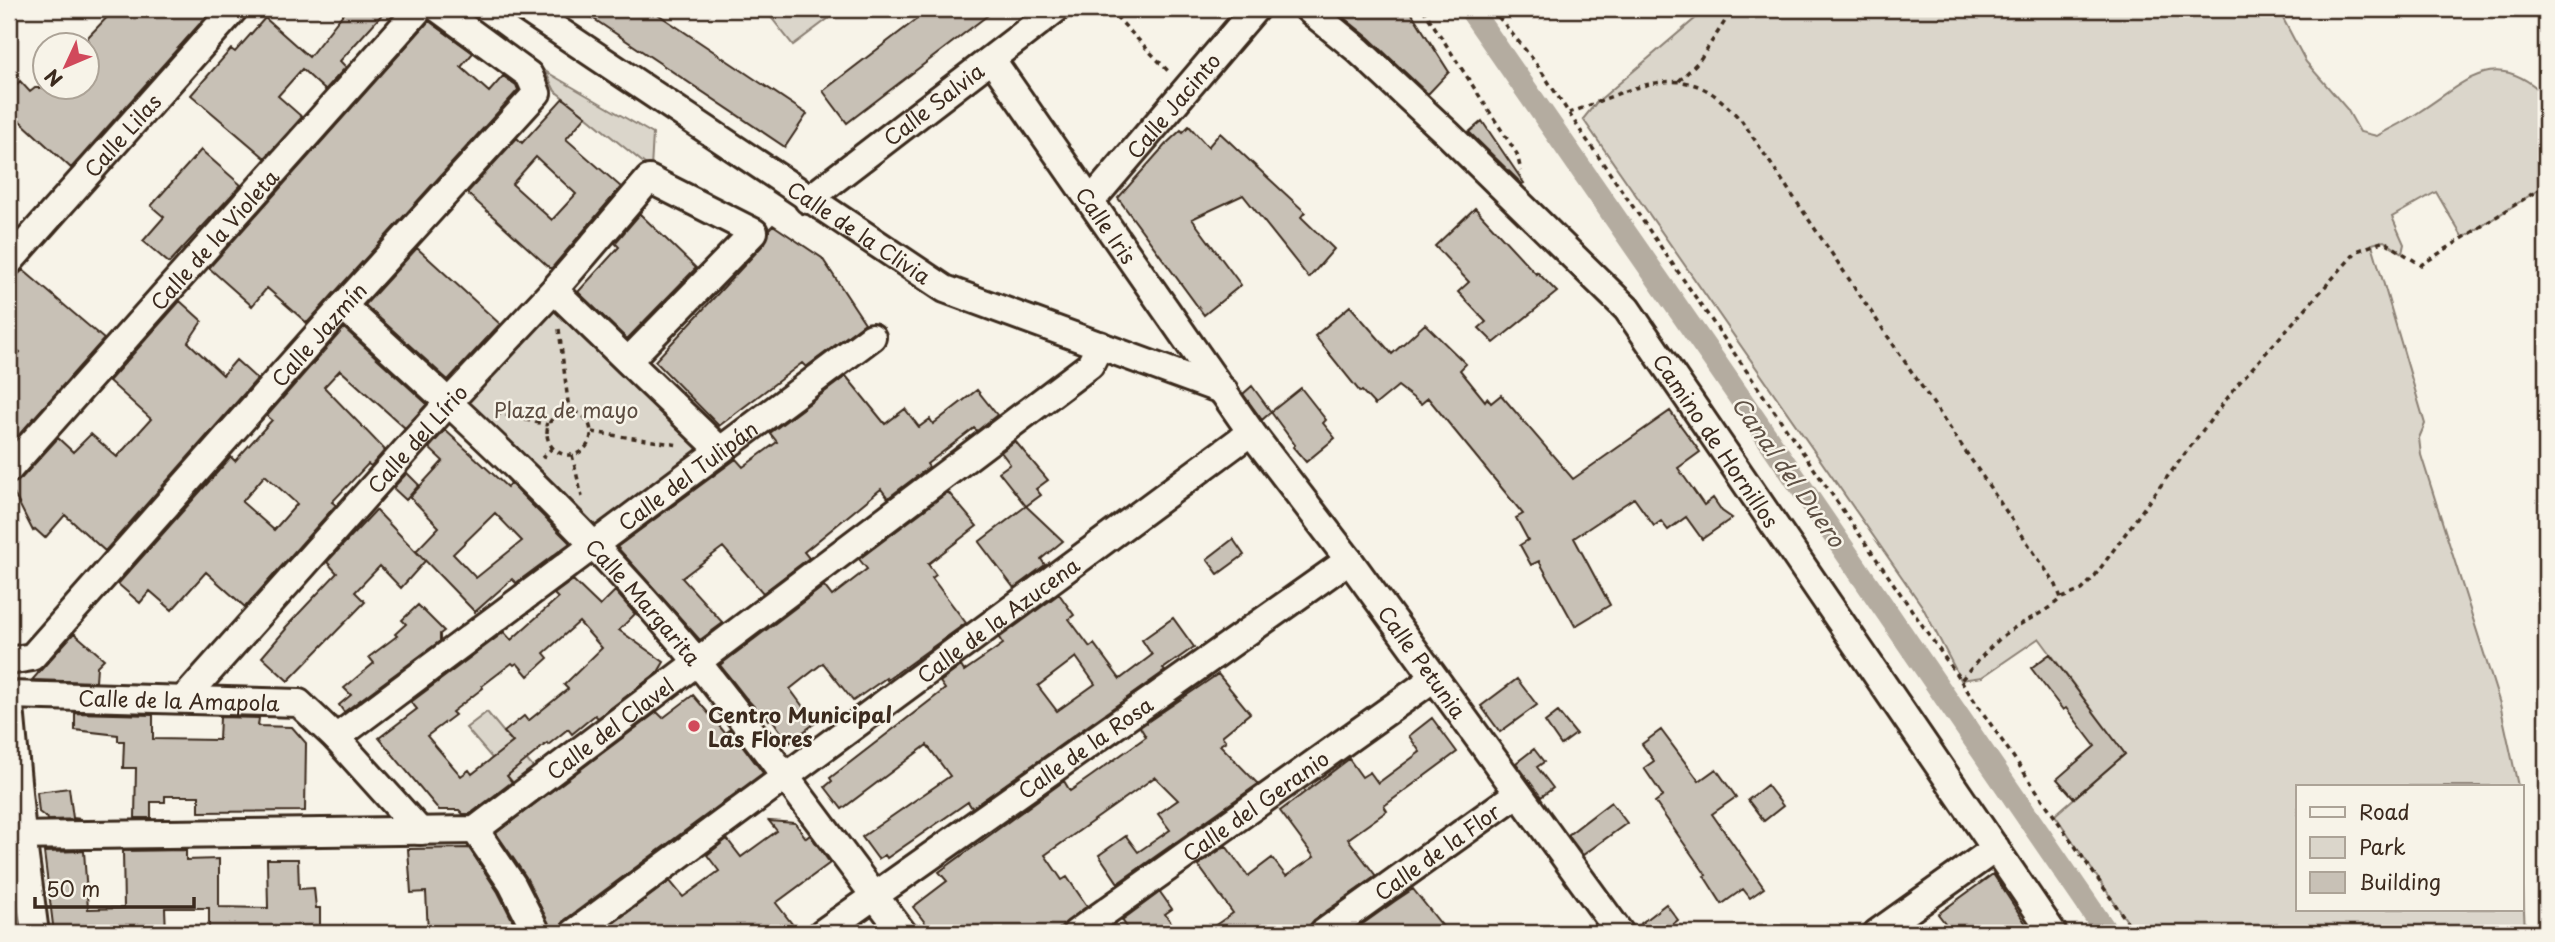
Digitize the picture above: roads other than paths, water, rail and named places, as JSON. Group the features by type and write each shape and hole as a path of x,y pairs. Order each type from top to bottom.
{"street":[{"name":"Calle Lilas","path":"9,262 234,9"},
{"name":"Calle de la Violeta","path":"9,470 419,9"},
{"name":"Calle Jazmín","path":"9,661 32,657 343,306 537,93 529,75 439,9"},
{"name":"Calle de la Clivia","path":"526,9 808,200 945,289 1224,391"},
{"name":"Calle Salvia","path":"808,200 1056,9"},
{"name":"Calle Jacinto","path":"1091,201 1255,9"},
{"name":"Camino de Hornillos","path":"1308,9 1358,50 1627,309 2053,933"},
{"name":"Calle Iris","path":"992,60 1224,391"},
{"name":"Calle del Lírio","path":"185,698 449,402 554,289 649,179 754,232 628,361"},
{"path":"554,289 720,450"},
{"name":"Calle Margarita","path":"343,306 449,402 592,544 697,662 903,933"},
{"name":"Calle del Tulipán","path":"336,738 872,337"},
{"name":"Calle del Clavel","path":"475,830 1090,365 1100,345"},
{"name":"Calle Petunia","path":"1224,391 1251,432 1349,560 1620,933"},
{"name":"Calle de la Azucena","path":"574,933 1251,432"},
{"name":"Calle de la Rosa","path":"822,933 1349,560"},
{"name":"Calle del Geranio","path":"1076,933 1434,678"},
{"path":"9,695 15,835 35,933"},
{"name":"Calle de la Amapola","path":"9,695 299,702 336,738 420,831"},
{"name":"Calle de la Flor","path":"1323,933 1518,793"},
{"path":"15,835 475,830 512,884 537,933"},
{"path":"1877,933 1996,848"}],"waterway":[{"name":"Canal del Duero","path":"1470,9 2107,933"}],"place":[{"name":"Centro Municipal Las Flores","path":"694,726"}],"park label":[{"name":"Plaza de mayo","path":"566,409"}]}
